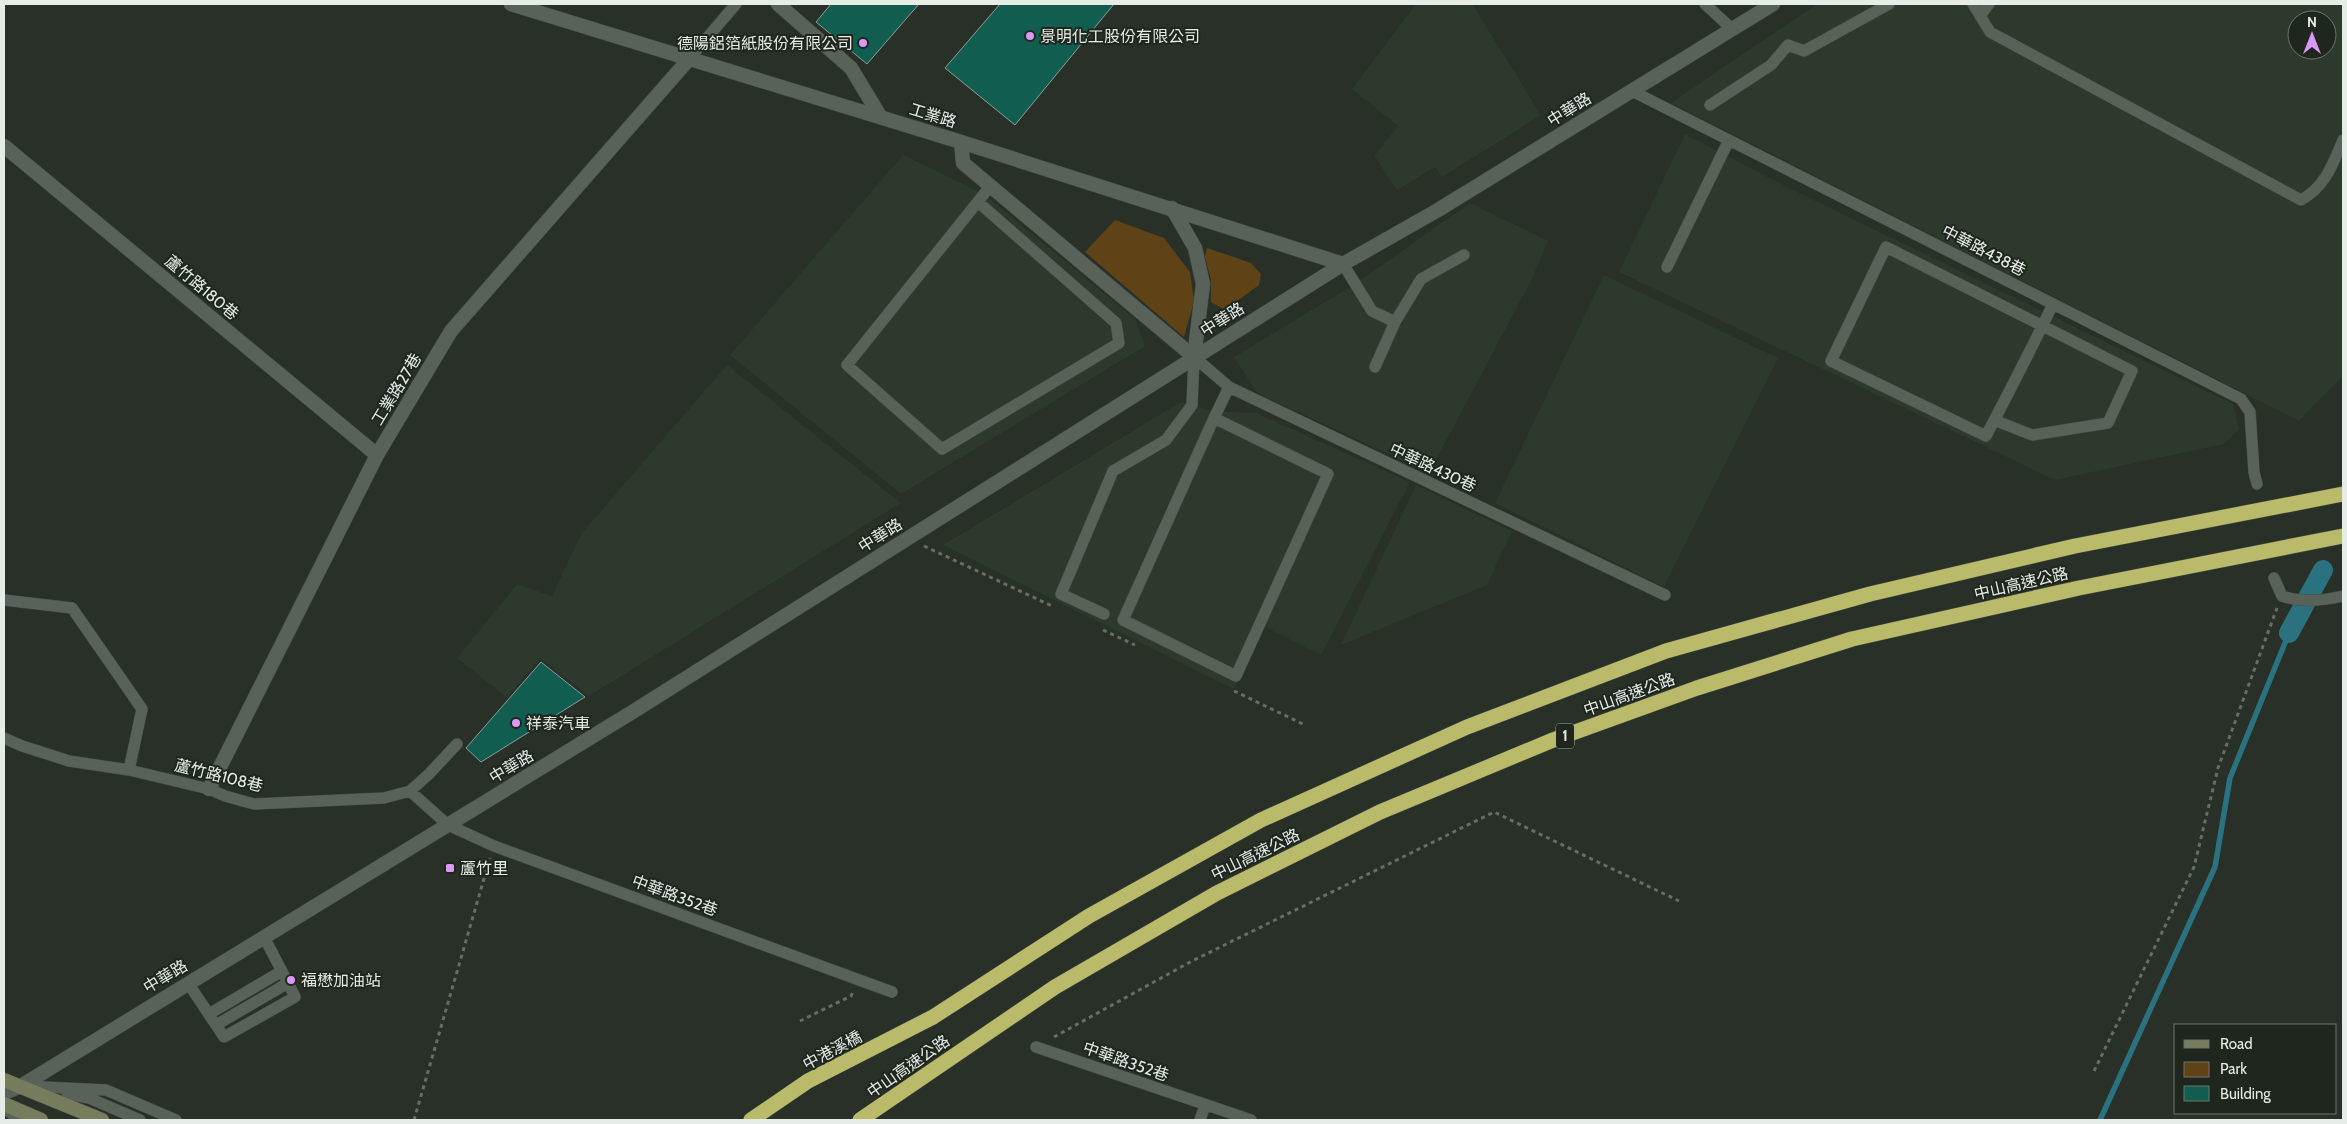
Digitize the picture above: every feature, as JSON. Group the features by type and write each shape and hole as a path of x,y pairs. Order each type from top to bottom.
{"highway":[{"name":"中山高速公路","path":"933,1017 1090,916 1261,820 1468,727 1666,652 1870,594 2066,548 2343,494"},
{"name":"中山高速公路","path":"860,1120 1056,987 1217,893 1380,812 1553,740 1697,688 1852,639 2079,588 2343,536"},
{"name":"中港溪橋","path":"751,1120 808,1081 933,1017"}],"main road":[{"path":"4,1080 102,1120"},
{"path":"4,1104 41,1120"}],"street":[{"name":"工業路","path":"511,4 880,116 1343,264"},
{"path":"778,4 851,68 880,116"},
{"name":"中華路","path":"4,1094 21,1086 642,706 1343,264 1438,210 1773,4"},
{"name":"工業路27巷","path":"209,789 377,455 451,330 689,59"},
{"path":"961,142 963,163 1194,357"},
{"name":"蘆竹路180巷","path":"4,146 377,455"},
{"path":"1172,208 1195,248 1203,284 1194,357"}],"lane":[{"path":"689,59 736,4"},
{"path":"1706,4 1732,29"},
{"path":"1710,105 1771,65 1788,45 1804,51 1889,4"},
{"path":"1973,4 1990,32 2301,200 2314,193 2330,171 2343,140"},
{"path":"1980,16 1989,4"},
{"name":"中華路438巷","path":"1632,91 2241,398 2250,412 2254,472 2257,484"},
{"path":"1667,267 1729,140"},
{"path":"978,202 1116,323 1119,343 942,449 847,366 990,186"},
{"path":"1994,420 2032,435 2108,423 2132,371 2042,326 1886,247 1831,361 1986,436 1994,420 2042,326 2053,304"},
{"path":"1374,367 1395,322 1421,279 1464,255"},
{"path":"1343,264 1372,310 1395,322"},
{"path":"1104,614 1061,594 1113,471 1166,440 1192,405 1194,357"},
{"name":"中華路430巷","path":"1194,357 1229,387 1665,595"},
{"path":"1214,418 1328,474 1236,676 1123,620 1214,418 1229,387"},
{"path":"2274,578 2282,596 2295,600 2324,600 2343,596"},
{"path":"4,600 72,608 142,709 129,770"},
{"name":"蘆竹路108巷","path":"4,738 22,746 70,761 129,770 209,789 224,796 254,804 384,798 410,791"},
{"path":"448,825 410,791 429,774 456,744"},
{"name":"中華路352巷","path":"448,825 494,846 892,992"},
{"path":"188,983 216,1025 288,983 264,937"},
{"path":"208,1014 282,971"},
{"name":"中華路352巷","path":"1036,1047 1251,1120"},
{"path":"21,1086 89,1098 140,1120"},
{"path":"21,1086 106,1090 176,1120"},
{"path":"1200,1120 1205,1104"},
{"path":"4,1108 20,1120"},
{"path":"4,1115 8,1120"}],"path":[{"path":"907,539 1061,610"},
{"path":"2094,1071 2194,867 2218,768 2282,596"},
{"path":"1097,627 1142,648"},
{"path":"1233,691 1306,724"},
{"path":"1036,1047 1192,961 1494,812 1679,900"},
{"path":"414,1120 494,846"},
{"path":"800,1021 851,996 860,981"}],"shaded area":[{"path":"1416,4 1472,4 1541,115 1442,177 1435,167 1397,190 1374,156 1398,126 1352,89"},
{"path":"1817,4 2343,4 2343,376 2299,421 1671,103"},
{"path":"1685,134 1785,186 2233,404 2239,429 2224,444 2055,480 1619,272"},
{"path":"903,155 984,194 1135,319 1145,346 901,494 730,355"},
{"path":"1470,203 1548,241 1532,279 1429,473 1257,393 1234,357 1361,280"},
{"path":"1604,275 1778,358 1664,587 1495,503"},
{"path":"727,365 901,503 589,696 540,658 507,698 457,658 517,584 552,596 581,534"},
{"path":"1181,402 1211,411 1256,413 1410,482 1321,655 1265,627 1234,689 943,545"},
{"path":"1416,485 1512,531 1487,585 1341,645"}],"green space":[{"path":"1115,220 1164,238 1190,272 1194,301 1184,337 1085,252"},
{"path":"1207,248 1251,263 1261,274 1259,285 1225,310 1211,302 1211,280 1205,257"}],"building":[{"name":"德陽鋁箔紙股份有限公司","path":"831,4 919,4 867,64 816,22"},
{"name":"景明化工股份有限公司","path":"1000,4 1114,4 1015,125 945,68"},
{"name":"祥泰汽車","path":"541,662 585,697 481,762 466,748"}],"waterway":[{"path":"2289,633 2323,570"},
{"path":"2100,1120 2215,867 2230,778 2289,633"}],"place":[{"name":"景明化工股份有限公司","path":"1030,36"},
{"name":"德陽鋁箔紙股份有限公司","path":"863,43"},
{"name":"祥泰汽車","path":"516,723"},
{"name":"蘆竹里","path":"450,868"},
{"name":"福懋加油站","path":"291,980"}]}
